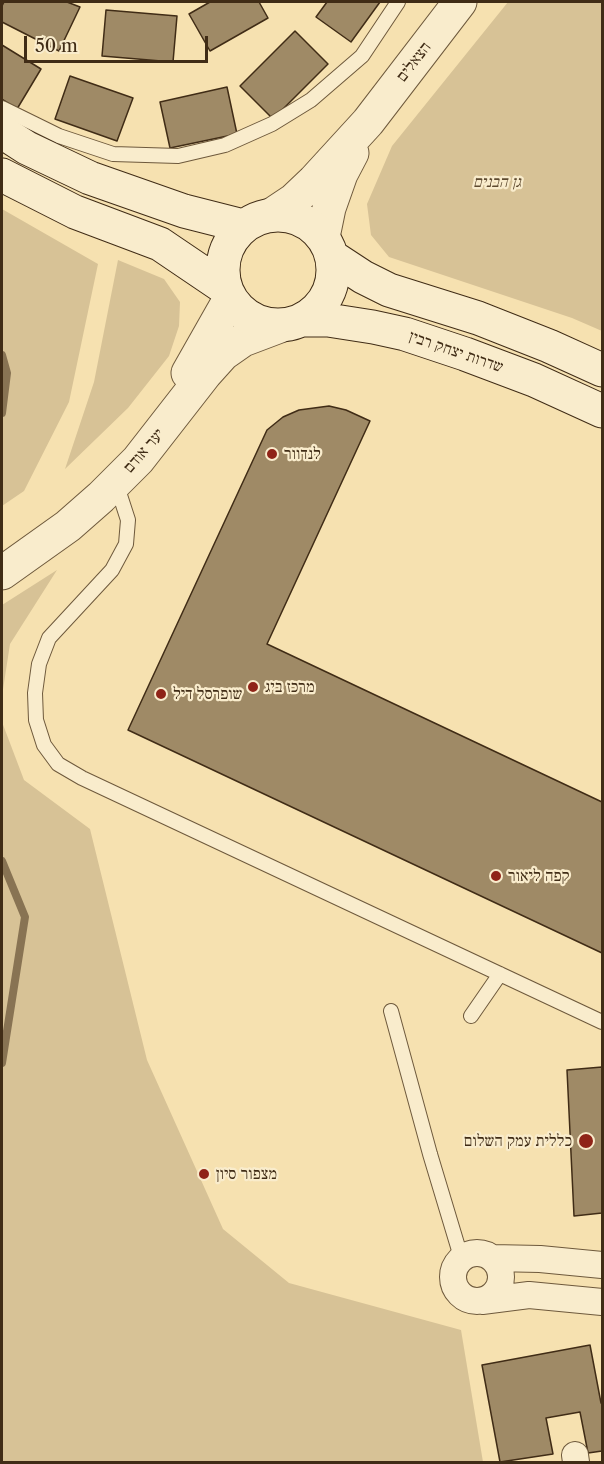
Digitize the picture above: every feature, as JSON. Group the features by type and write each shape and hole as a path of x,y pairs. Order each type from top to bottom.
{"main road":[{"name":"הצאלים","path":"273,214 294,200 314,181 368,122 460,2"},
{"name":"הצאלים","path":"327,246 329,208 341,174 368,122"},
{"path":"2,132 27,148 90,178 184,211 243,226"},
{"path":"2,175 75,212 160,244 228,293 243,313 260,323 291,323 319,308 329,292 334,266 319,231 303,219 293,215 260,216 243,226 230,240 225,253 222,272 228,293"},
{"path":"327,246 363,278 389,290 478,318 603,370"},
{"name":"יער אודם","path":"2,556 92,490 191,370 228,293"},
{"name":"שדרות יצחק רבין","path":"291,323 328,320 405,334 534,380 603,411"},
{"name":"יער אודם","path":"2,573 68,526 116,483 138,460 223,354 243,340 291,323"}],"street":[{"path":"482,1301 490,1298 500,1284 500,1270 492,1258 485,1253 468,1253 455,1264 452,1272 453,1286 465,1298 482,1301 529,1295 603,1302"},
{"path":"492,1258 540,1259 603,1265"}],"lane":[{"path":"2,108 58,136 112,154 178,156 225,145 272,124 311,100 362,56 398,2"},
{"path":"116,483 128,520 126,544 112,570 49,638 39,664 35,693 36,720 44,745 58,764 82,778 603,1022"},
{"path":"471,1016 500,974"},
{"path":"391,1011 430,1155 461,1257"}],"green space":[{"name":"גן הבנים","path":"508,2 602,2 602,331 572,318 389,257 371,235 367,204 392,146"},
{"path":"2,209 98,264 69,402 24,491 2,506"},
{"path":"118,260 164,279 180,302 179,326 169,356 128,408 65,469 94,382"},
{"path":"57,570 10,644 2,696 2,605"},
{"path":"2,722 24,780 90,829 147,1060 223,1229 289,1283 461,1330 483,1462 2,1462"}],"building":[{"path":"4,2 67,2 80,7 59,51 2,22"},
{"path":"210,2 259,2 268,18 210,51 189,14"},
{"path":"327,2 380,2 351,42 316,17"},
{"path":"106,10 177,16 173,62 102,56"},
{"path":"295,31 328,64 273,119 240,86"},
{"path":"2,45 41,69 17,109 2,99"},
{"path":"70,76 133,98 117,141 55,119"},
{"path":"227,87 237,134 170,148 160,102"},
{"name":"מרכז ביג","path":"329,406 346,410 370,421 267,644 602,802 602,953 128,730 267,430 283,417 299,410"},
{"name":"כללית עמק השלום","path":"602,1067 602,1213 574,1216 567,1070"},
{"path":"590,1345 602,1402 602,1451 588,1453 580,1412 546,1418 553,1454 500,1462 482,1365"}],"waterway":[{"path":"2,355 7,373 2,413"},
{"path":"2,861 25,917 2,1063"}],"place":[{"name":"לנדוור","path":"272,454"},
{"name":"מרכז ביג","path":"253,687"},
{"name":"שופרסל דיל","path":"161,694"},
{"name":"קפה ליאור","path":"496,876"},
{"name":"כללית עמק השלום","path":"586,1141"},
{"name":"מצפור סיון","path":"204,1174"}]}
